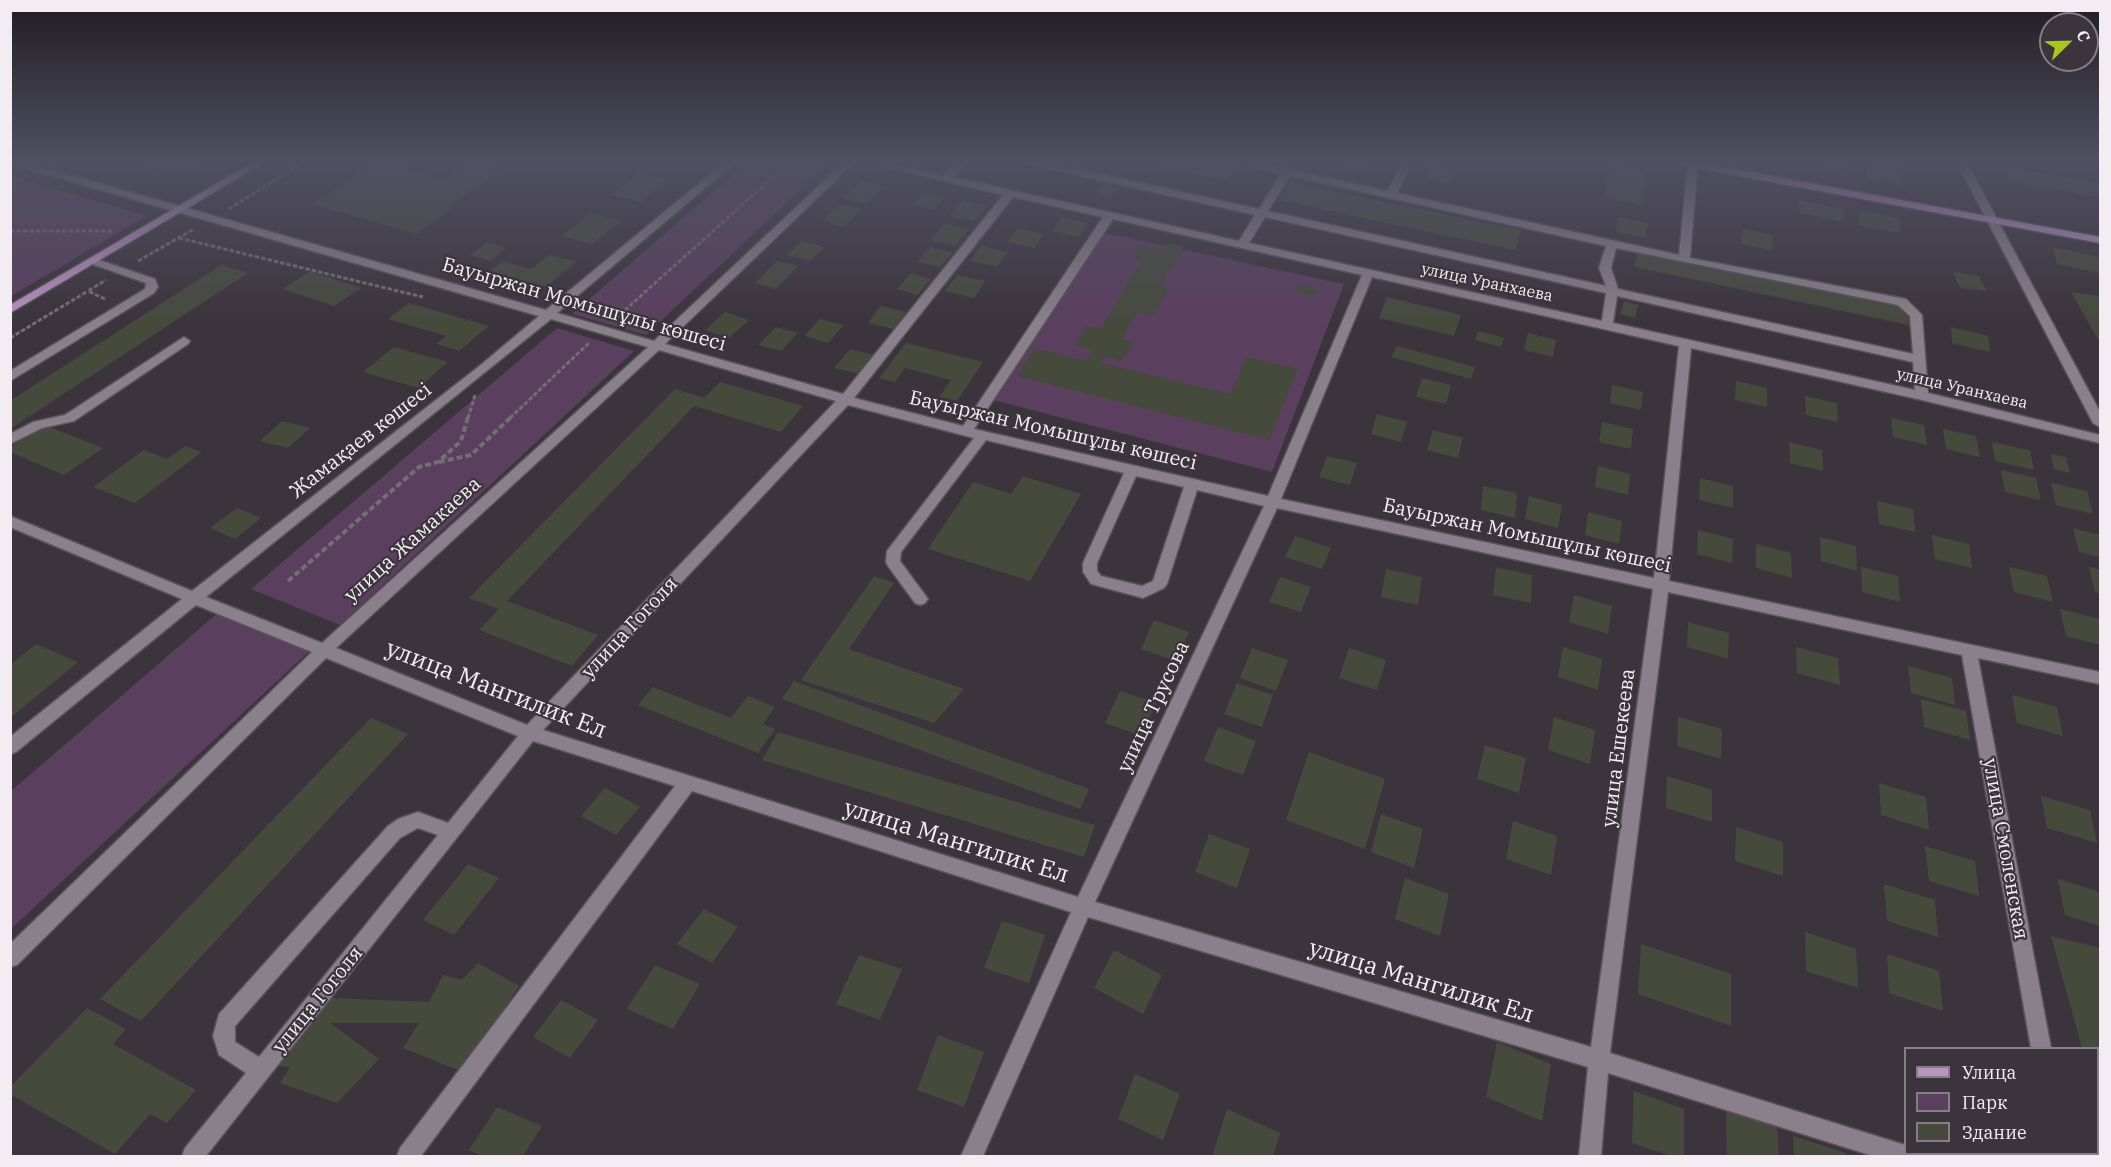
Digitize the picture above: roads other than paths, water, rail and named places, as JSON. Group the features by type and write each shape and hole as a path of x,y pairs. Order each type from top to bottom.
{"main road":[{"path":"10,310 169,215"},
{"path":"1965,215 2100,240"}],"street":[{"name":"Бауыржан Момышұлы көшесі","path":"198,215 845,400 966,431 1192,484 2100,678"},
{"name":"Жамақаев көшесі","path":"10,747 486,367 667,215"},
{"name":"улица Жамакаева","path":"10,958 325,649 656,346 794,215"},
{"name":"улица Гоголя","path":"194,1156 530,733 845,400 992,215"},
{"name":"улица Уранхаева","path":"1103,215 1922,396 2100,439"},
{"path":"1241,246 1260,215"},
{"path":"1273,215 1918,359"},
{"path":"1483,215 1684,260 1902,302 1916,315 1922,396"},
{"path":"1684,260 1688,215"},
{"path":"1991,215 2100,423"},
{"path":"966,431 1109,217"},
{"path":"1607,326 1612,292 1611,281 1605,268 1612,244"},
{"path":"10,377 150,291 152,287 151,281 93,261"},
{"name":"улица Трусова","path":"972,1156 1083,907 1273,501 1368,274"},
{"path":"10,440 38,425 61,421 74,415 184,341"},
{"name":"улица Ешекеева","path":"1590,1156 1599,1060 1661,586 1685,344"},
{"path":"920,599 893,562 894,551 983,435"},
{"path":"1132,470 1090,563 1090,572 1096,580 1143,592 1159,584 1192,484"},
{"name":"улица Мангилик Ел","path":"10,521 194,598 530,733 1083,907 1599,1060 1905,1156"},
{"name":"улица Смоленская","path":"1969,650 2041,1047"},
{"path":"408,1156 688,783"},
{"path":"262,1071 226,1048 223,1036 226,1021 394,832 418,820 452,832"}]}
